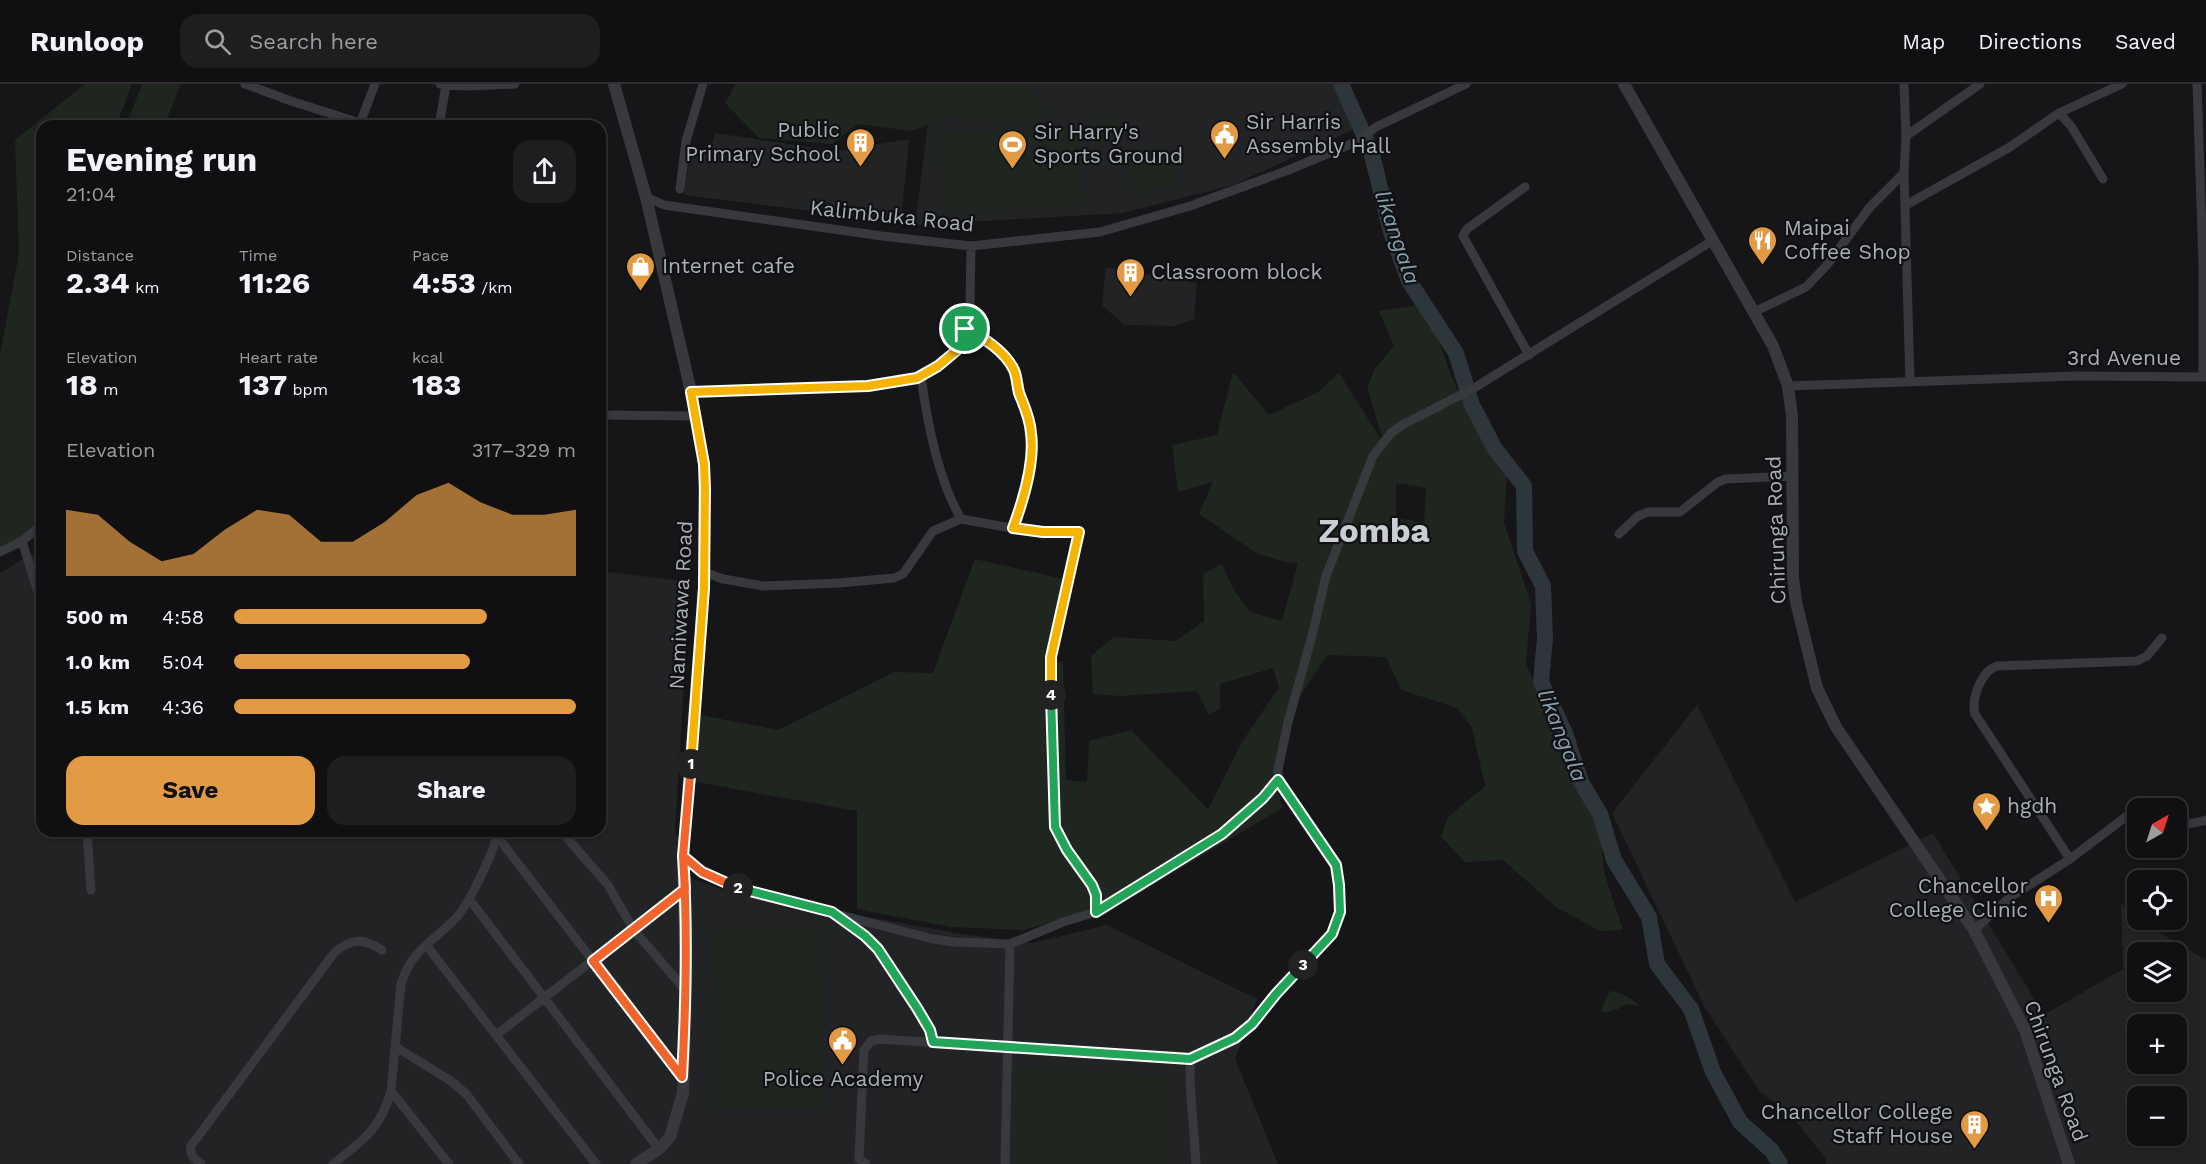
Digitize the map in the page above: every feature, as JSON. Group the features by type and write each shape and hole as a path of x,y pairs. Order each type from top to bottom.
{"street":[{"path":"245,84 348,120"},
{"path":"362,120 375,84"},
{"path":"440,120 443,85 515,84"},
{"name":"Namiwawa Road","path":"614,84 646,197 691,392 704,464 704,572 683,856 686,991 683,1093 670,1137 659,1149"},
{"path":"680,189 686,141 703,84"},
{"name":"Kalimbuka Road","path":"646,197 664,205 882,236 971,246 1100,232 1190,206 1286,171 1358,141 1376,128 1466,84"},
{"name":"Chirunga Road","path":"1624,84 1773,346 1788,386 1792,416 1793,577 1804,640 1817,688 1836,728 1974,930 2025,1030 2069,1164"},
{"path":"1904,84 1910,382"},
{"path":"1906,136 1980,84"},
{"path":"1906,205 2010,147 2059,113 2122,84"},
{"name":"3rd Avenue","path":"1788,386 2076,376 2204,377 2197,84"},
{"path":"2059,113 2071,126 2103,179"},
{"path":"1754,312 1806,287 1827,265 1870,207 1904,173"},
{"path":"1525,187 1467,229 1463,236 1529,355"},
{"path":"866,1164 859,1160 864,1050 871,1041 880,1039 1008,1046 1190,1059 1235,1038 1252,1024 1276,994 1332,934 1340,912 1336,865 1278,780 1278,770 1324,582 1373,456 1391,433 1402,425 1454,400 1712,241"},
{"path":"691,392 868,386 921,376 938,366 960,345 965,329 971,286 971,246"},
{"path":"965,329 1004,354 1014,369 1027,411 1032,434 1029,473 1013,528"},
{"path":"921,376 934,446 952,504 961,519"},
{"path":"606,415 695,416"},
{"path":"1618,534 1638,516 1648,512 1680,512 1718,482 1726,479 1792,476"},
{"path":"704,572 723,579 764,586 894,578 903,574 927,536 961,519 1043,532 1079,532 1051,657 1054,819 1055,827 1067,850 1094,889 1096,912"},
{"path":"0,552 22,541 36,530"},
{"path":"22,541 36,586"},
{"path":"2070,859 1975,714 1974,702 1983,677 1991,668 1997,666 2137,661 2147,656 2163,638"},
{"path":"683,856 702,872 731,886 933,939 1010,944 1063,922 1096,912 1222,834 1263,798 1278,780"},
{"path":"1974,930 2009,898 2070,859 2127,816"},
{"path":"2187,823 2206,820"},
{"path":"87,837 91,890"},
{"path":"333,1164 364,1141 386,1107 391,1090 401,984 411,960 457,917 470,900 497,837"},
{"path":"500,837 682,1077"},
{"path":"566,837 608,885 633,929 686,991"},
{"path":"496,1035 685,889"},
{"path":"470,900 659,1149 636,1164"},
{"path":"832,912 865,936 878,949 917,1008 930,1030 933,1042"},
{"path":"201,1164 193,1158 190,1151 191,1146 334,952 344,944 354,941 364,942 382,950"},
{"path":"1005,1164 1010,944"},
{"path":"426,945 596,1164"},
{"path":"396,1047 451,1081 467,1095 519,1164"},
{"path":"1190,1059 1196,1164"},
{"path":"391,1090 450,1164"}],"shaded area":[{"path":"85,84 132,84 118,120 40,120"},
{"path":"142,84 181,84 166,120 128,120"},
{"path":"736,84 1027,84 1048,118 1015,123 949,116 912,131 858,124 832,144 759,138 725,103"},
{"path":"933,84 1335,84 1354,129 1233,185 1123,213 915,225"},
{"path":"1108,113 1123,126 1102,147 1088,133"},
{"path":"36,123 36,529 0,550 0,356 19,253 15,140"},
{"name":"Sir Harry's Sports Ground","path":"1080,128 1084,205 945,211 942,133"},
{"path":"715,133 836,151 909,139 901,222 684,195 691,146 711,150"},
{"path":"1166,143 1178,183 1137,195 1125,155"},
{"path":"1106,267 1197,283 1194,319 1175,326 1124,325 1102,305"},
{"path":"1418,305 1433,324 1450,373 1470,418 1507,471 1504,523 1531,604 1526,664 1554,729 1564,760 1586,793 1600,831 1604,872 1623,930 1600,931 1556,907 1503,860 1465,862 1441,837 1448,817 1485,786 1472,728 1457,708 1401,690 1386,657 1327,655 1299,698 1276,782 1282,808 1126,901 1023,930 951,927 857,909 857,811 690,781 695,714 778,730 894,672 933,673 975,559 1068,580 1048,666 1063,661 1066,780 1087,782 1089,741 1131,730 1208,809 1242,742 1279,687 1273,668 1220,684 1220,708 1209,715 1197,691 1120,696 1093,694 1091,656 1114,637 1176,641 1204,621 1203,574 1222,564 1234,590 1250,612 1282,621 1298,563 1286,562 1256,553 1199,514 1213,482 1178,492 1172,445 1217,435 1233,372 1269,415 1318,392 1339,373 1384,444 1367,387 1375,369 1394,346 1379,311","holes":["1396,483 1426,488 1424,523 1396,518"]},
{"path":"36,552 36,837 606,837 606,572 690,582 675,830 692,879 734,893 962,934 1032,943 1107,925 1257,999 1235,1059 1278,1164 0,1164 0,573"},
{"path":"1697,705 1795,902 1933,833 2044,1015 2123,969 2121,903 2127,909 2127,930 2155,930 2175,942 2127,942 2127,1002 2187,1002 2187,949 2206,960 2206,1164 1826,1164 1825,1158 1789,1112 1761,1093 1705,1008 1612,813"},
{"path":"820,929 823,1108 717,1109 714,930"},
{"path":"1610,991 1626,996 1640,1006 1628,1004 1604,1013 1601,1009"},
{"path":"1020,1068 1168,1076 1168,1164 1018,1164"}],"waterway":[{"name":"likangala","path":"1341,84 1371,151 1391,232 1409,281 1456,353 1472,405 1495,449 1524,486 1525,551 1543,586 1545,638 1541,682 1565,733 1581,782 1600,814 1614,860 1649,917 1657,964 1691,1009 1713,1072 1740,1122 1772,1151 1780,1164"}],"place":[{"name":"Sir Harris Assembly Hall","path":"1225,160"},
{"name":"Public Primary School","path":"861,168"},
{"name":"Sir Harry's Sports Ground","path":"1013,170"},
{"name":"Maipai Coffee Shop","path":"1763,266"},
{"name":"Internet cafe","path":"641,292"},
{"name":"Classroom block","path":"1130,298"},
{"name":"hgdh","path":"1986,832"},
{"name":"Chancellor College Clinic","path":"2049,924"},
{"name":"Police Academy","path":"843,1066"},
{"name":"Chancellor College Staff House","path":"1974,1150"}],"district":[{"name":"Zomba","path":"1374,530"}],"route":[{"path":"965,329 956,351 938,366 917,378 868,386 691,392 704,464 704,588 683,856 685,889 593,961 682,1077 686,991 685,889 683,856 702,872 731,886 832,912 865,936 878,949 917,1008 930,1030 933,1042 1190,1059 1235,1038 1252,1024 1276,994 1332,934 1340,912 1336,865 1278,780 1248,813 1222,834 1096,912 1094,889 1067,850 1055,827 1054,819 1051,657 1079,532 1043,532 1013,528 1029,473 1032,434 1027,411 1014,369 1004,354 965,329"}]}
